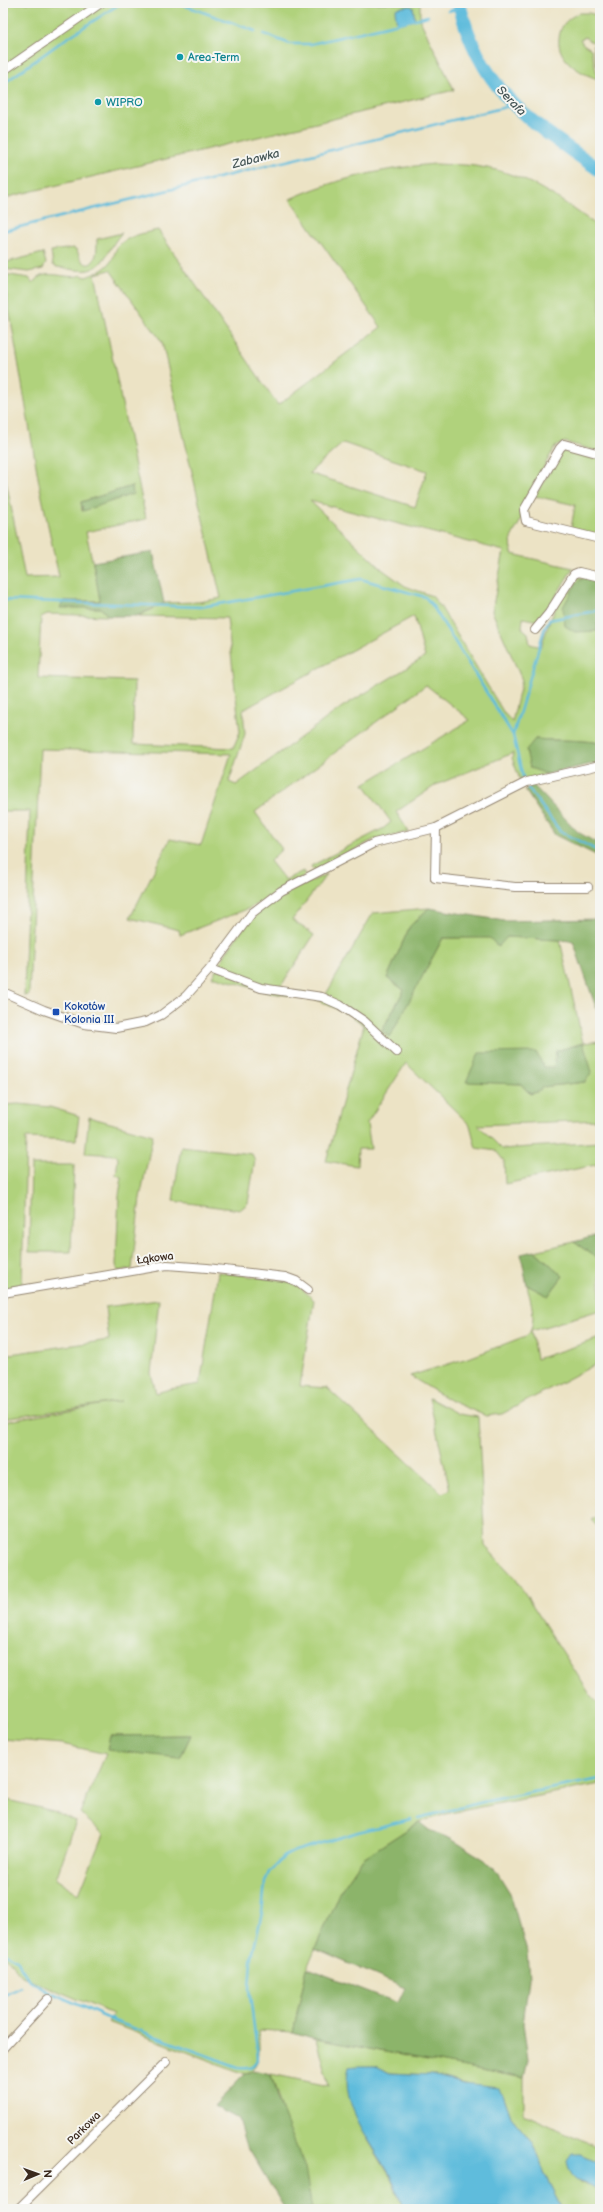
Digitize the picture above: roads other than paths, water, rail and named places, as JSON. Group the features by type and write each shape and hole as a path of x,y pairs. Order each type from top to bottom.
{"street":[{"path":"3,71 100,3"},
{"path":"600,454 564,444 560,448 524,510 526,521 600,540"},
{"path":"535,630 549,613 574,574 579,572 600,577"},
{"path":"3,992 44,1010 84,1024 104,1028 128,1027 146,1022 174,1006 186,996 210,969 243,923 256,909 268,900 374,843 436,828 528,782 600,765"},
{"path":"436,828 435,878 515,887 588,887"},
{"path":"210,969 261,988 322,997 340,1005 364,1021 397,1052"},
{"name":"Łąkowa","path":"3,1293 171,1265 285,1277 296,1281 308,1290"},
{"path":"3,2048 48,1999"},
{"name":"Parkowa","path":"18,2209 166,2062"}],"water":[{"path":"413,7 415,20 397,24 395,11 397,8"},
{"path":"375,2066 390,2073 432,2075 464,2084 498,2088 503,2094 511,2117 532,2142 549,2184 562,2209 404,2209 391,2177 360,2125 353,2110 347,2081 349,2067"},
{"path":"572,2154 580,2154 600,2163 600,2191 594,2187 579,2182 572,2176 567,2161"}],"waterway":[{"path":"3,84 61,42 121,3"},
{"path":"178,3 255,31"},
{"name":"Serafa","path":"459,3 468,33 480,59 494,82 511,102 530,119 551,136 600,170"},
{"path":"448,11 461,8"},
{"path":"264,34 290,44 311,44 428,16"},
{"name":"Zabawka","path":"3,231 514,105"},
{"path":"3,600 201,607 361,579 425,597 432,605 513,735 523,778"},
{"path":"513,735 545,627 549,620 600,610"},
{"path":"528,788 560,831 600,852"},
{"path":"418,1818 487,1801 600,1779"},
{"path":"3,1951 17,1961 29,1980 48,1991 114,2021 238,2067 251,2066 255,2063 258,2057 249,1989 251,1961 262,1913 265,1882 269,1872 285,1856 295,1851 358,1832 411,1819"},
{"path":"3,1996 20,1987"}],"place":[{"name":"Area-Term","path":"180,57"},
{"name":"WIPRO","path":"98,102"},
{"name":"Kokotów Kolonia III","path":"56,1012"}]}
